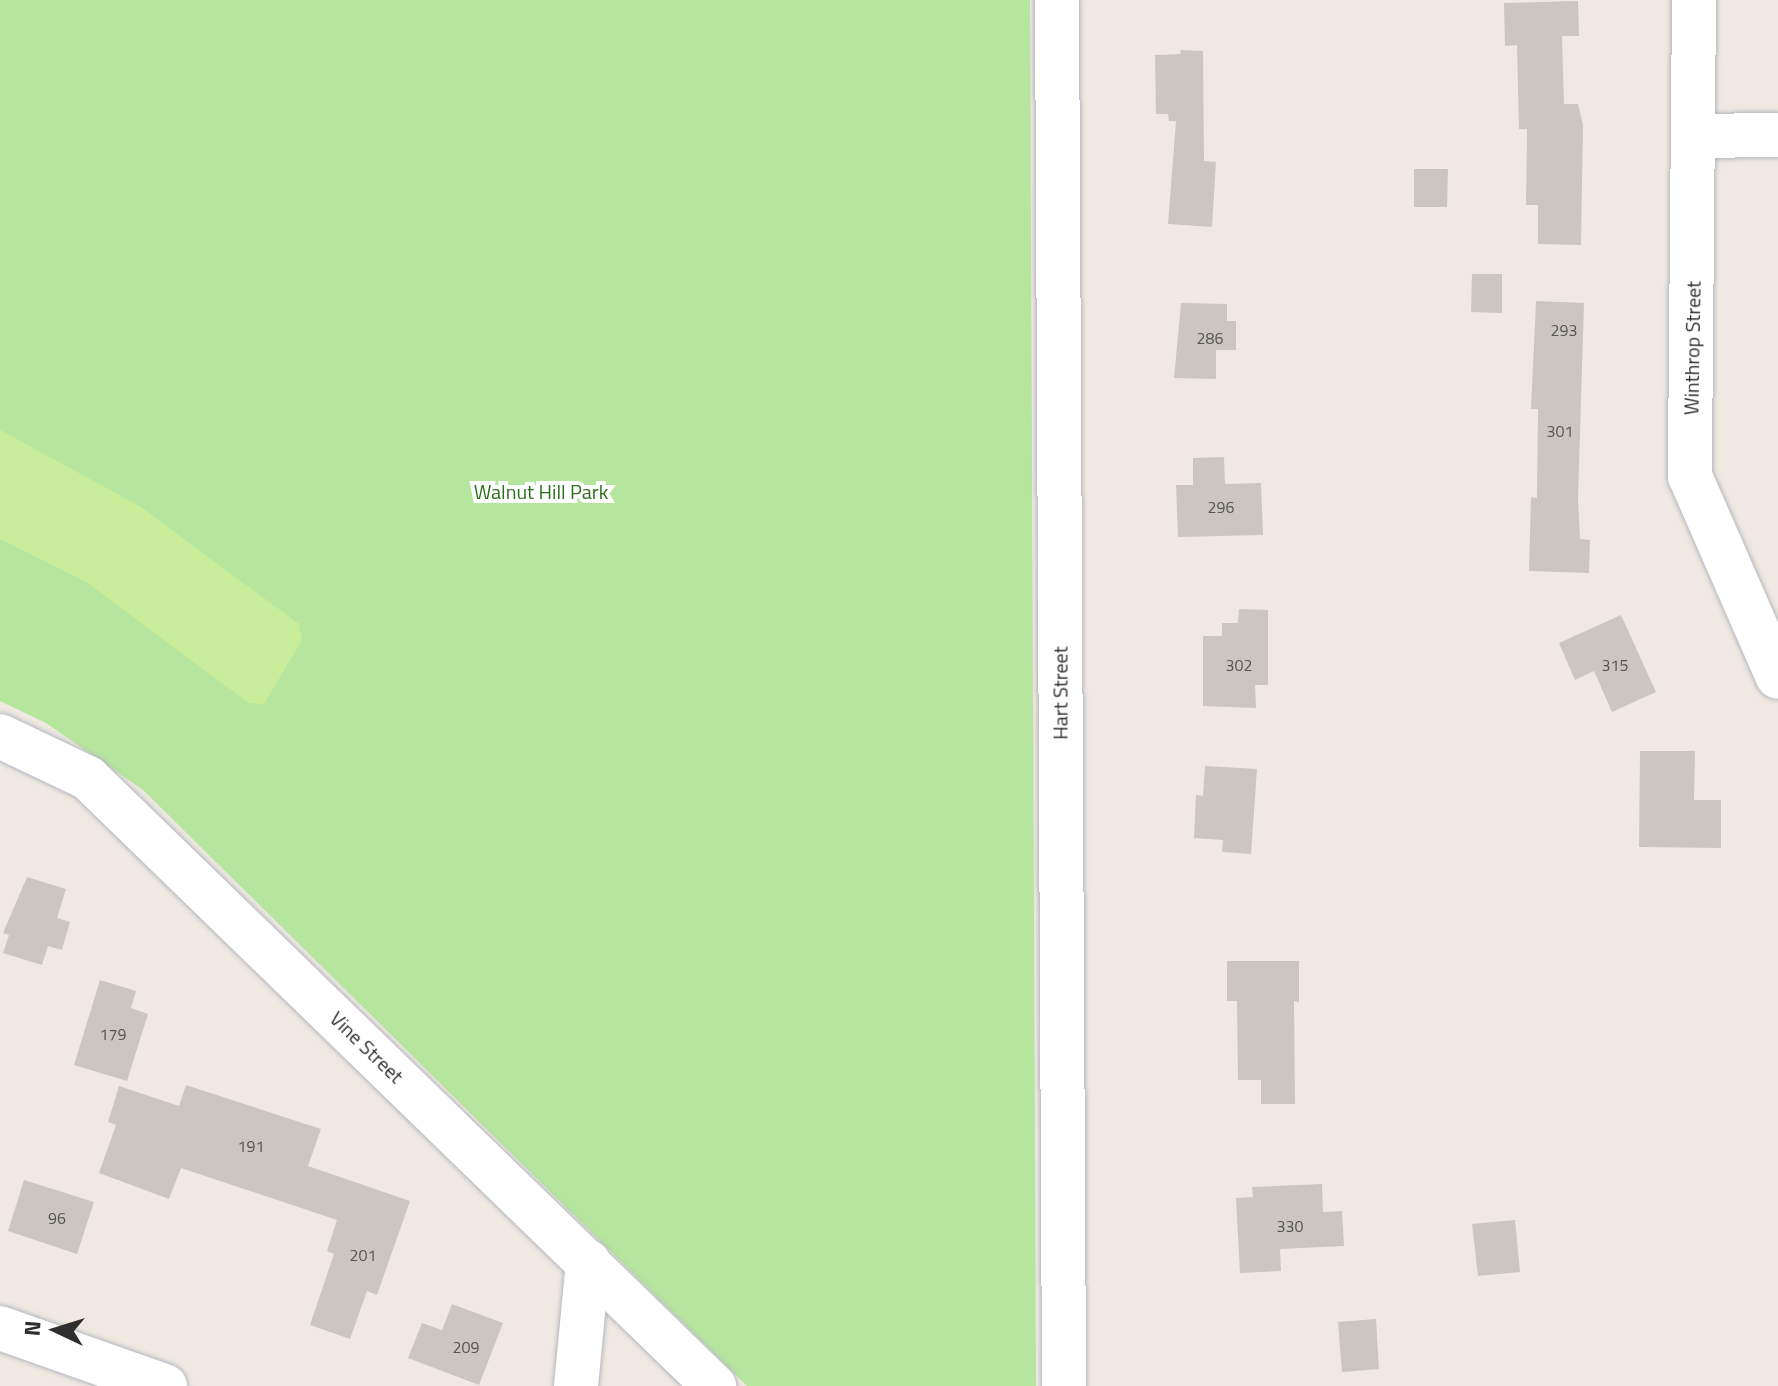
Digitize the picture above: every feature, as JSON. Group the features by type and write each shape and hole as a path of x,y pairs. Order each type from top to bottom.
{"street":[{"name":"Hart Street","path":"1057,0 1064,1386"},
{"name":"Winthrop Street","path":"1694,0 1690,476 1772,654"},
{"path":"1694,136 1778,135"},
{"name":"Vine Street","path":"0,736 88,778 714,1386"},
{"path":"576,1386 588,1262"},
{"path":"0,1328 165,1386"}],"green space":[{"name":"Walnut Hill Park","path":"0,0 1030,0 1036,1386 747,1386 143,790 46,723 0,701"},
{"path":"0,430 141,507 299,624 302,640 264,704 249,703 86,582 0,539"}],"building":[{"path":"1578,1 1579,36 1562,36 1564,104 1578,104 1583,125 1581,245 1538,244 1538,205 1526,205 1527,129 1519,129 1517,45 1505,46 1504,3"},
{"path":"1181,50 1203,51 1204,161 1216,162 1212,227 1168,224 1176,121 1169,121 1168,114 1156,114 1155,55 1180,54"},
{"path":"1414,169 1448,169 1447,207 1414,207"},
{"path":"1472,274 1502,274 1502,313 1471,312"},
{"path":"1536,301 1584,303 1578,499 1580,539 1590,540 1589,573 1529,571 1531,497 1537,498 1538,409 1531,409"},
{"path":"1181,303 1227,304 1227,321 1236,321 1236,350 1216,350 1216,379 1174,378"},
{"path":"1224,457 1225,484 1261,483 1263,535 1178,537 1176,485 1193,485 1193,458"},
{"path":"1239,609 1268,610 1268,685 1255,685 1256,708 1203,706 1203,636 1222,636 1222,623 1238,623"},
{"path":"1621,615 1656,692 1612,712 1594,671 1575,680 1559,643"},
{"path":"1640,751 1695,751 1694,800 1721,800 1721,848 1639,847"},
{"path":"1205,766 1257,769 1251,854 1222,852 1223,840 1194,838 1196,795 1203,796"},
{"path":"27,877 66,889 57,918 70,922 62,950 48,946 42,965 3,953 9,935 3,933"},
{"path":"1227,961 1299,961 1299,1002 1294,1001 1295,1104 1261,1104 1261,1080 1238,1080 1237,1001 1227,1001"},
{"path":"100,980 136,991 131,1008 148,1014 127,1081 74,1065"},
{"path":"186,1085 321,1129 308,1166 410,1201 377,1295 367,1291 350,1339 310,1325 334,1254 327,1251 337,1220 181,1168 169,1199 99,1173 116,1125 108,1122 119,1086 179,1106"},
{"path":"24,1180 94,1202 77,1254 8,1231"},
{"path":"1322,1184 1323,1212 1342,1211 1344,1246 1280,1249 1281,1271 1240,1273 1236,1198 1253,1197 1252,1187"},
{"path":"1515,1220 1520,1272 1478,1276 1472,1224"},
{"path":"452,1304 503,1323 479,1385 408,1358 422,1323 442,1330"},
{"path":"1376,1319 1379,1369 1342,1372 1338,1322"}]}
